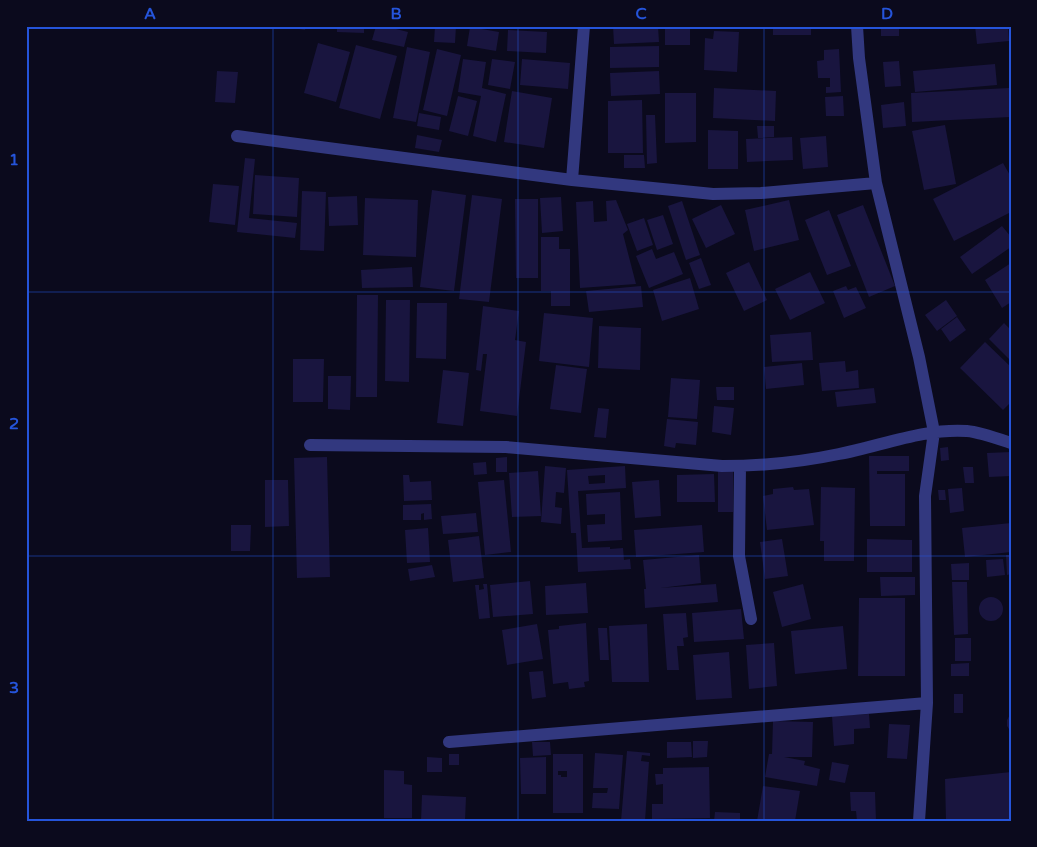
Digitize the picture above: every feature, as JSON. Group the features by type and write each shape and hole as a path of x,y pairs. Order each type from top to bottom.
{"street":[{"path":"572,180 584,26"},
{"path":"857,26 859,58 876,183 919,357 934,432 925,496 926,703 919,821"},
{"path":"237,136 572,180 713,194 760,193 876,183"},
{"path":"310,445 506,447 740,466 766,465 839,454 934,432 968,431 1011,443"},
{"path":"740,466 739,556 751,619"},
{"path":"449,742 926,703"}],"building":[{"path":"281,26 306,26 305,30"},
{"path":"337,26 364,26 364,33 337,32"},
{"path":"376,26 408,32 404,47 372,40"},
{"path":"435,26 456,26 455,43 434,42"},
{"path":"613,26 658,26 659,42 614,44"},
{"path":"665,26 690,26 690,45 665,45"},
{"path":"773,26 811,26 811,35 773,35"},
{"path":"881,26 899,26 899,36 881,36"},
{"path":"975,26 1008,26 1009,41 977,44"},
{"path":"470,27 499,32 496,51 467,46"},
{"path":"508,30 547,32 546,53 507,51"},
{"path":"714,31 739,32 737,72 704,70 705,38 713,39"},
{"path":"318,43 350,52 336,102 304,93"},
{"path":"356,45 397,56 380,119 339,108"},
{"path":"659,46 659,67 610,68 610,47"},
{"path":"407,47 430,52 416,122 393,118"},
{"path":"437,49 461,55 447,116 423,110"},
{"path":"839,49 841,92 826,93 826,87 830,87 830,78 818,78 817,61 824,60 824,50"},
{"path":"463,59 486,62 482,88 506,94 496,142 473,136 481,96 458,92"},
{"path":"492,59 515,62 510,89 488,85"},
{"path":"522,59 570,63 568,89 520,85"},
{"path":"899,61 901,86 885,87 883,62"},
{"path":"995,64 997,85 915,92 913,71"},
{"path":"217,71 238,72 235,103 215,102"},
{"path":"659,71 660,94 611,96 610,73"},
{"path":"714,88 776,91 775,121 713,118"},
{"path":"1009,88 1010,117 912,122 911,93"},
{"path":"512,91 552,98 544,148 504,142"},
{"path":"665,93 696,93 696,142 665,143"},
{"path":"458,96 477,101 468,136 449,131"},
{"path":"843,96 844,116 826,116 825,97"},
{"path":"642,100 643,153 608,153 608,101"},
{"path":"904,102 906,126 883,128 881,105"},
{"path":"419,113 441,117 439,130 417,126"},
{"path":"646,115 655,115 657,163 647,164"},
{"path":"945,125 956,184 924,190 912,131"},
{"path":"757,126 774,126 774,137 758,138"},
{"path":"708,130 738,131 738,169 708,169"},
{"path":"417,135 442,140 439,152 415,148"},
{"path":"826,136 828,167 803,169 800,138"},
{"path":"792,137 793,160 747,162 746,139"},
{"path":"624,155 644,155 645,168 624,168"},
{"path":"245,158 255,159 249,218 297,223 295,238 237,232"},
{"path":"1003,163 1011,177 1011,212 954,241 933,199"},
{"path":"255,175 299,178 297,217 253,214"},
{"path":"213,184 239,186 235,225 209,222"},
{"path":"432,190 466,195 454,291 420,287"},
{"path":"302,191 326,192 324,251 300,250"},
{"path":"472,195 502,199 489,302 459,299"},
{"path":"357,196 358,225 329,226 328,197"},
{"path":"561,197 563,231 542,233 540,198"},
{"path":"365,198 418,200 416,257 363,255"},
{"path":"515,199 538,199 538,278 516,278"},
{"path":"616,200 628,230 623,234 636,284 580,288 576,202 593,201 594,222 607,221 606,201"},
{"path":"789,200 799,240 754,251 745,210"},
{"path":"682,201 700,255 686,260 668,206"},
{"path":"721,205 735,234 706,248 692,219"},
{"path":"863,205 895,286 869,297 837,215"},
{"path":"829,210 851,266 827,275 805,220"},
{"path":"663,215 673,244 657,250 647,220"},
{"path":"644,218 653,245 637,251 627,224"},
{"path":"1002,226 1011,237 1011,247 972,274 960,257"},
{"path":"541,237 559,237 559,249 570,249 570,306 551,306 551,291 541,291"},
{"path":"652,249 656,259 674,252 683,274 649,288 636,256"},
{"path":"701,258 711,285 699,289 689,263"},
{"path":"749,262 767,300 744,311 726,273"},
{"path":"1011,263 1011,302 1002,308 985,280"},
{"path":"412,267 413,287 362,288 361,270"},
{"path":"810,272 825,303 790,320 775,289"},
{"path":"690,278 699,309 662,321 653,290"},
{"path":"641,286 643,307 589,312 586,291"},
{"path":"846,286 848,290 856,287 866,308 844,318 833,291"},
{"path":"357,295 378,295 377,397 356,397"},
{"path":"386,300 410,300 409,382 385,381"},
{"path":"946,300 957,316 937,331 925,315"},
{"path":"417,303 447,303 446,359 416,358"},
{"path":"483,306 519,311 515,340 526,342 517,416 480,411 487,354 483,354 481,371 476,370"},
{"path":"544,313 593,318 589,367 539,361"},
{"path":"957,317 966,330 950,342 941,329"},
{"path":"1004,323 1009,328 1011,326 1011,361 989,339"},
{"path":"599,326 641,328 640,370 598,368"},
{"path":"811,332 813,360 772,362 770,335"},
{"path":"985,342 1011,367 1011,402 1003,410 960,368"},
{"path":"293,359 324,359 323,402 293,402"},
{"path":"845,361 846,372 858,370 859,388 822,391 819,363"},
{"path":"802,363 804,385 766,389 764,367"},
{"path":"556,365 587,369 581,413 550,409"},
{"path":"443,370 469,373 463,426 437,423"},
{"path":"328,376 351,376 350,410 328,409"},
{"path":"671,378 700,380 697,419 668,417"},
{"path":"716,387 734,387 734,400 717,400"},
{"path":"874,388 876,403 837,407 835,392"},
{"path":"714,406 734,408 731,435 712,432"},
{"path":"598,408 609,409 606,438 594,437"},
{"path":"667,419 698,422 696,445 676,443 675,448 664,446"},
{"path":"948,447 949,460 941,461 940,448"},
{"path":"1011,452 1011,476 989,477 987,453"},
{"path":"869,456 909,456 909,471 877,471 877,474 905,474 905,526 870,526"},
{"path":"327,457 330,577 297,578 294,458"},
{"path":"507,457 507,472 496,472 496,458"},
{"path":"486,462 487,474 474,475 473,463"},
{"path":"545,466 566,468 564,493 556,492 555,507 562,508 561,524 541,522"},
{"path":"625,466 626,488 578,491 582,548 623,548 624,560 630,559 631,569 578,572 576,533 571,533 567,470","holes":["605,475 605,483 589,484 588,476"]},
{"path":"963,467 973,467 974,483 965,483"},
{"path":"718,469 733,469 733,512 718,512"},
{"path":"538,471 541,516 512,517 509,473"},
{"path":"714,474 715,502 677,502 677,475"},
{"path":"403,475 409,475 410,482 431,481 432,500 404,501"},
{"path":"265,480 288,480 289,526 265,527"},
{"path":"504,480 511,552 485,555 478,482"},
{"path":"659,480 661,516 635,518 632,482"},
{"path":"793,487 794,490 809,489 814,525 767,530 763,496 773,494 773,489"},
{"path":"821,487 855,488 854,561 824,561 824,541 820,541"},
{"path":"962,488 964,511 950,513 948,489"},
{"path":"938,490 945,490 946,500 939,500"},
{"path":"620,492 622,540 588,542 587,525 605,524 605,514 587,515 586,494"},
{"path":"431,504 432,519 424,520 424,513 421,514 421,520 403,520 403,505"},
{"path":"476,513 478,532 443,534 441,516"},
{"path":"1011,523 1011,552 965,557 962,528"},
{"path":"231,525 251,525 250,551 231,551"},
{"path":"702,525 704,552 636,557 634,530"},
{"path":"428,528 430,562 407,563 405,530"},
{"path":"479,536 484,578 453,582 448,540"},
{"path":"782,539 788,576 765,579 760,542"},
{"path":"867,539 912,540 912,572 867,572"},
{"path":"699,555 701,583 660,588 716,584 718,602 645,608 644,589 646,589 643,560"},
{"path":"1006,555 1011,555 1011,574 1007,575"},
{"path":"1003,559 1005,575 987,577 986,560"},
{"path":"969,563 969,580 952,580 951,564"},
{"path":"432,565 435,577 410,581 408,569"},
{"path":"880,577 915,577 915,595 881,596"},
{"path":"530,581 533,614 493,617 490,585"},
{"path":"952,582 967,582 968,634 954,635"},
{"path":"586,583 588,613 546,615 545,586"},
{"path":"483,584 487,584 490,618 479,619 475,585 479,585 479,590 484,589"},
{"path":"803,584 811,619 782,627 773,592"},
{"path":"991,597 996,598 1002,604 1002,614 996,620 991,621 986,620 980,614 979,609 980,604 986,598"},
{"path":"859,598 905,598 905,676 858,676"},
{"path":"741,609 744,639 694,642 692,613"},
{"path":"686,613 688,637 683,638 684,646 677,646 679,670 667,670 663,614"},
{"path":"586,623 589,681 584,682 585,687 569,689 568,682 553,684 548,630 559,629 559,626"},
{"path":"537,624 543,659 507,665 502,630"},
{"path":"647,624 649,682 612,682 609,626"},
{"path":"843,626 847,669 795,674 791,631"},
{"path":"598,628 607,628 609,660 600,660"},
{"path":"955,638 971,638 971,661 955,661"},
{"path":"774,643 777,686 749,689 746,645"},
{"path":"729,652 732,698 696,700 693,655"},
{"path":"969,663 969,676 951,676 951,664"},
{"path":"543,671 546,697 532,699 529,672"},
{"path":"954,694 963,694 963,713 954,713"},
{"path":"1011,713 1011,732 1007,726 1007,720"},
{"path":"869,714 870,728 854,729 854,744 834,746 832,716"},
{"path":"773,721 813,722 812,757 784,757 805,761 804,765 820,769 817,786 765,777 769,754 772,754"},
{"path":"889,724 910,725 907,759 887,758"},
{"path":"693,741 708,741 707,757 693,758"},
{"path":"532,742 550,742 551,755 533,756"},
{"path":"667,742 691,742 692,757 667,758"},
{"path":"627,751 650,753 650,756 642,755 641,761 649,762 645,821 621,821"},
{"path":"595,753 623,755 619,809 592,808 593,793 607,793 608,788 593,788"},
{"path":"449,754 459,754 459,765 449,765"},
{"path":"553,754 583,754 583,813 553,813","holes":["558,771 567,771 567,777 558,775"]},
{"path":"427,757 442,758 442,772 427,772"},
{"path":"546,757 546,794 521,794 520,758"},
{"path":"832,762 849,765 845,783 829,780"},
{"path":"709,767 710,818 652,819 652,804 663,804 663,784 656,785 655,774 663,774 663,768"},
{"path":"384,770 404,771 404,784 412,785 412,818 384,818"},
{"path":"1011,772 1011,821 946,821 945,779"},
{"path":"763,786 800,791 795,821 757,821"},
{"path":"850,792 875,792 876,821 857,821 856,811 851,811"},
{"path":"422,795 466,797 465,821 421,821"},
{"path":"715,812 740,813 740,821 714,821"}]}
